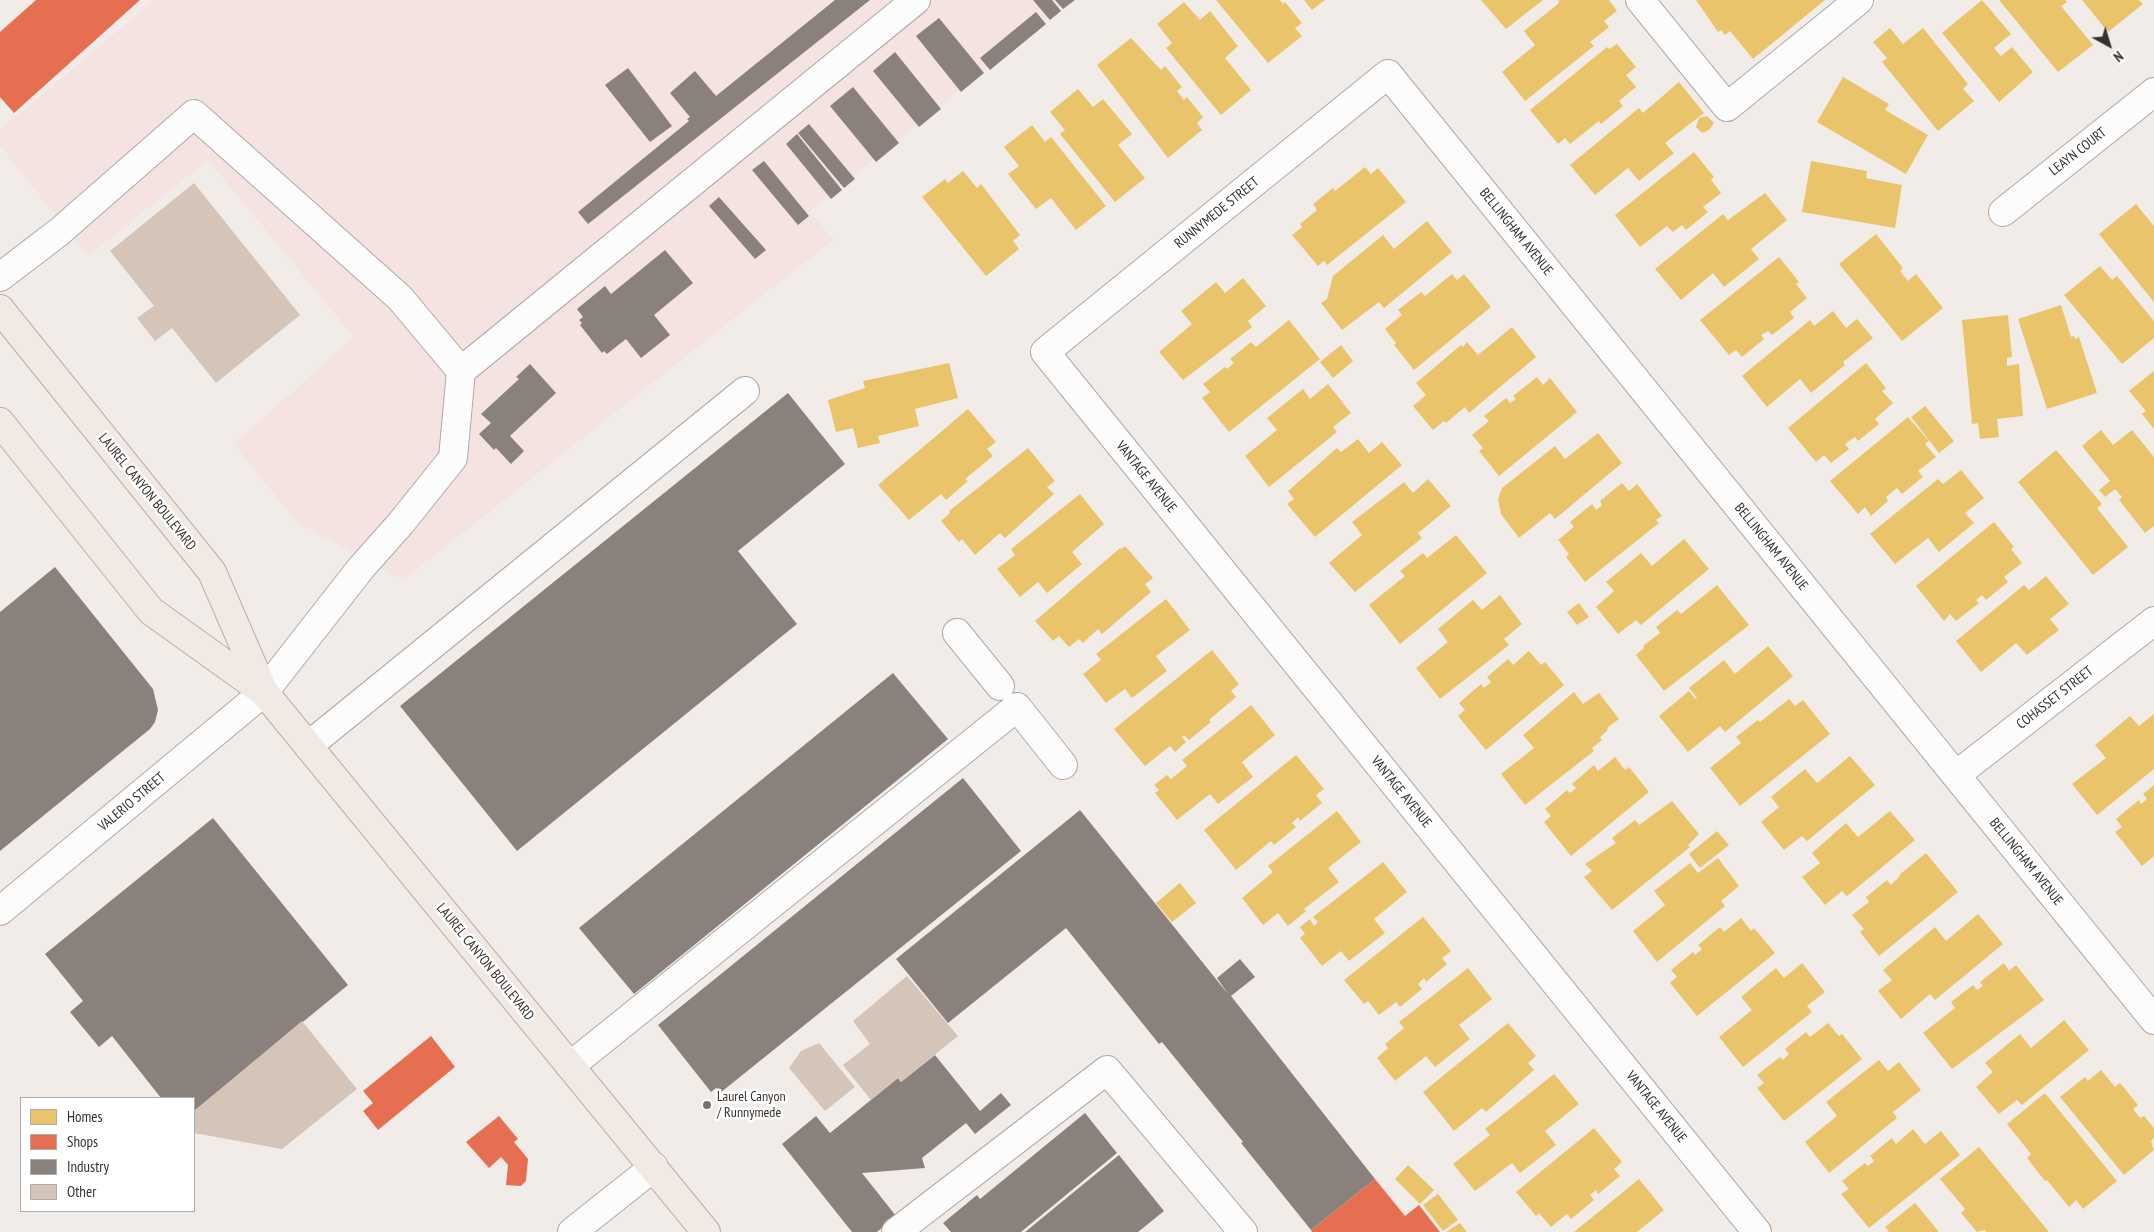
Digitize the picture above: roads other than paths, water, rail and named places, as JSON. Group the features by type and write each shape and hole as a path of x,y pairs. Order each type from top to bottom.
{"main road":[{"name":"LAUREL CANYON BOULEVARD","path":"0,310 212,572 264,692"},
{"name":"LAUREL CANYON BOULEVARD","path":"0,422 151,611 264,692 706,1232"}],"street":[{"path":"0,277 59,232 194,114 400,298 461,371 916,0"},
{"path":"1640,0 1727,107 1859,0"},
{"name":"RUNNYMEDE STREET","path":"1045,352 1388,74"},
{"name":"BELLINGHAM AVENUE","path":"1388,74 2154,1020"},
{"name":"LEAYN COURT","path":"2003,212 2154,92"},
{"name":"VANTAGE AVENUE","path":"1045,352 1757,1232"},
{"name":"VALERIO STREET","path":"0,911 264,692 361,568 453,458 461,371"},
{"path":"308,746 745,391"},
{"name":"COHASSET STREET","path":"1956,775 2154,620"},
{"path":"957,633 1000,686"},
{"path":"570,1066 1017,707 1063,765"},
{"path":"896,1232 1107,1070 1243,1232"},
{"path":"572,1232 654,1167"}],"place":[{"name":"Laurel Canyon / Runnymede","path":"707,1105"}]}
